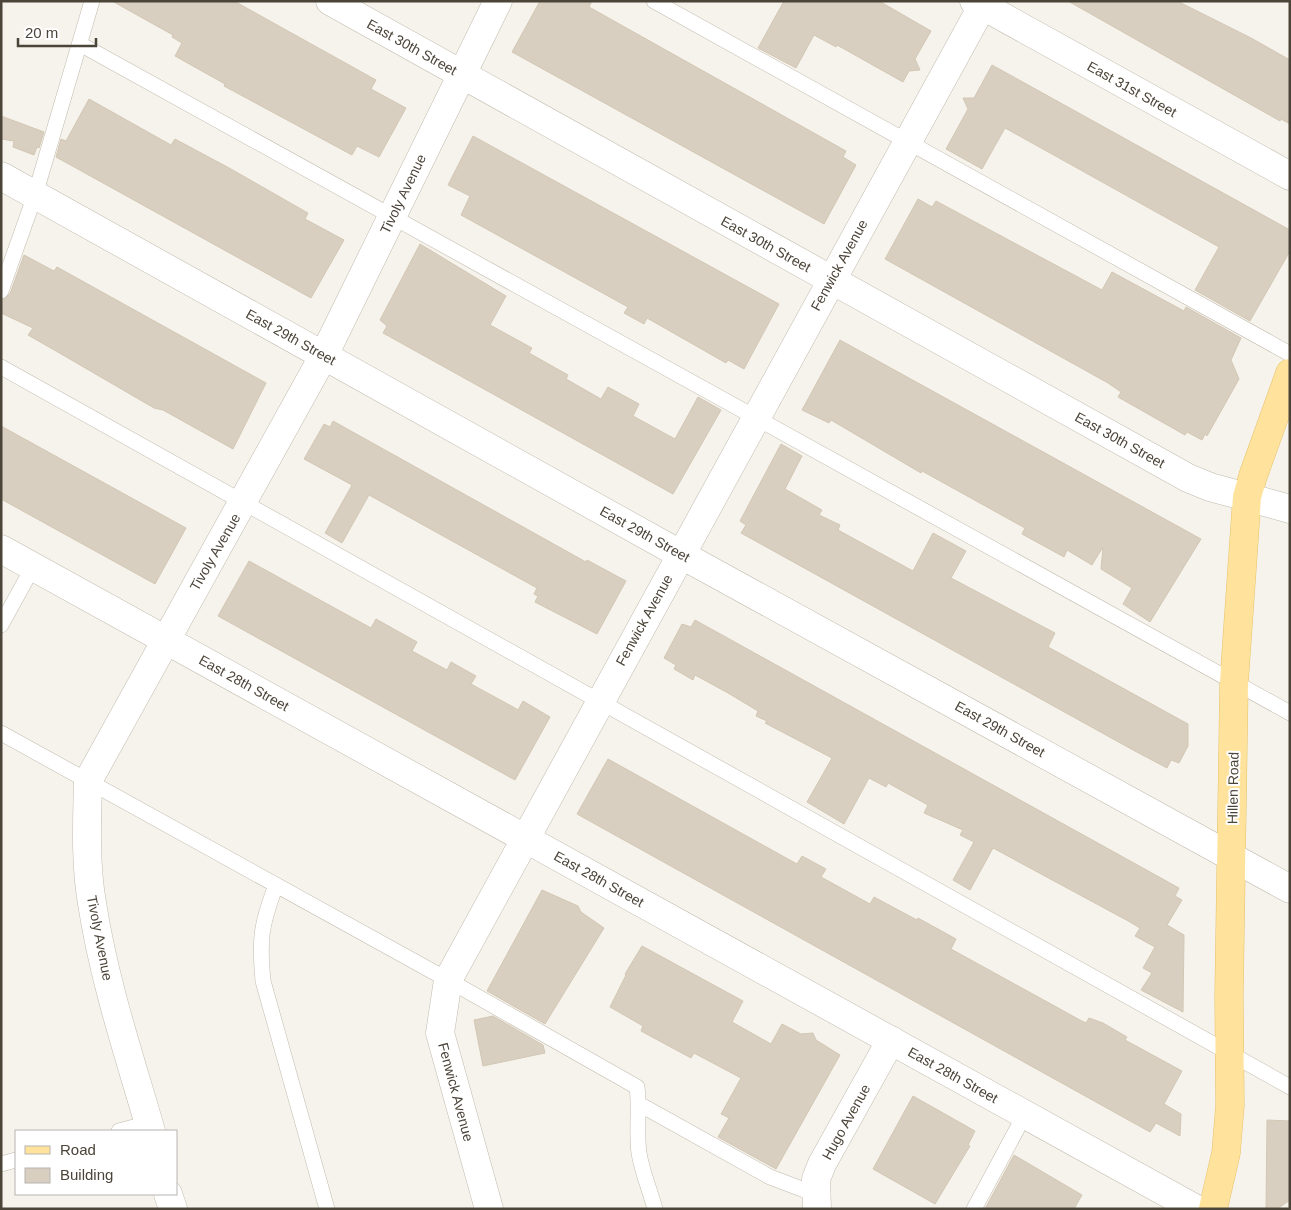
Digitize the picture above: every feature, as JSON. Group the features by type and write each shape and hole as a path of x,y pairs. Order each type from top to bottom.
{"main road":[{"name":"Hillen Road","path":"1213,1209 1226,1153 1230,1105 1234,683 1247,497 1290,373"}],"street":[{"name":"East 30th Street","path":"330,1 1188,478 1210,487 1290,508"},
{"name":"Tivoly Avenue","path":"150,1127 114,1009 91,902 87,837 88,781 324,355 498,1"},
{"name":"Fenwick Avenue","path":"489,1209 440,1033 448,980 907,142 981,3"},
{"name":"East 31st Street","path":"981,3 1290,176"},
{"name":"East 29th Street","path":"1,176 680,554 1290,889"},
{"name":"East 28th Street","path":"1,549 1196,1209"},
{"name":"Hugo Avenue","path":"816,1202 816,1179 822,1164 891,1040"},
{"path":"168,1195 172,1209"}],"lane":[{"path":"1,291 35,195 92,1"},
{"path":"654,1 1290,354"},
{"path":"80,44 1290,713"},
{"path":"1,367 1290,1087"},
{"path":"1,625 33,566"},
{"path":"1,733 448,980 637,1087 639,1154 656,1209"},
{"path":"276,885 264,916 259,946 263,981 327,1209"},
{"path":"639,1104 816,1202"},
{"path":"974,1209 1025,1114"},
{"path":"127,1130 150,1127"},
{"path":"1,1164 15,1160"}],"building":[{"path":"112,1 234,1 376,80 371,89 406,108 379,157 357,146 352,155 224,86 225,84 175,56 182,43 172,37 173,35"},
{"path":"540,1 592,1 589,7 846,151 843,157 856,165 824,224 512,52"},
{"path":"784,1 879,1 931,31 915,59 920,70 909,71 903,82 837,45 836,47 814,35 796,68 758,48"},
{"path":"1068,1 1177,1 1251,38 1290,60 1290,124 1281,119 1280,121"},
{"path":"992,65 1290,230 1290,251 1250,321 1195,290 1219,247 1005,128 982,169 946,149 968,109 963,98 974,98"},
{"path":"89,99 171,145 175,139 231,169 308,213 305,219 344,240 311,298 56,157 61,139 66,141"},
{"path":"1,116 44,132 39,148 37,147 34,155 13,147 14,141 1,139"},
{"path":"473,136 779,304 744,369 728,360 726,363 647,318 644,324 624,313 628,307 461,215 470,196 448,185"},
{"path":"918,199 932,207 936,201 1102,290 1112,272 1184,311 1186,307 1241,338 1231,360 1239,379 1207,436 1205,434 1202,440 1187,432 1185,435 1118,397 1121,392 1108,383 885,259"},
{"path":"420,244 506,296 490,325 532,348 529,353 568,375 566,379 601,399 608,387 639,404 633,416 675,439 698,397 721,410 673,494 383,333 387,326 380,320"},
{"path":"24,255 54,271 57,267 266,383 233,449 163,410 154,408 28,335 33,328 1,313 1,300 10,294"},
{"path":"840,340 1201,539 1150,622 1123,604 1132,588 1101,569 1103,547 1092,565 1067,550 1064,557 1022,534 1025,528 922,471 921,473 831,420 829,423 802,410"},
{"path":"333,421 586,562 587,560 626,581 597,634 535,602 538,596 534,594 537,588 369,495 342,543 325,533 352,485 304,459 324,424 330,427"},
{"path":"1,426 186,528 155,584 1,499"},
{"path":"781,444 802,456 785,489 822,510 819,515 840,525 838,530 913,571 933,533 966,551 951,578 1055,633 1048,647 1188,724 1188,746 1179,763 1171,760 1167,768 741,533 746,525 740,521"},
{"path":"249,561 371,628 376,619 417,642 412,651 447,670 451,662 476,676 471,684 518,710 523,701 550,717 515,780 218,616"},
{"path":"695,620 1179,888 1175,896 1182,900 1167,925 1184,935 1183,1012 1141,990 1152,973 1143,968 1155,947 1135,936 1140,928 1130,922 993,848 970,890 953,880 974,842 960,835 963,830 924,813 928,805 888,783 886,787 869,778 844,824 807,802 832,758 765,723 767,721 756,716 758,711 728,693 695,675 693,680 674,669 676,665 664,658 682,624 691,627"},
{"path":"608,759 797,864 802,856 826,869 821,877 870,904 874,897 917,920 918,918 956,939 951,949 1086,1023 1089,1018 1103,1023 1127,1037 1125,1040 1182,1071 1164,1104 1181,1114 1180,1136 1156,1123 1150,1132 577,814"},
{"path":"542,890 578,906 581,912 604,928 545,1024 487,991"},
{"path":"642,946 743,1001 732,1022 771,1044 782,1024 801,1034 813,1033 816,1040 840,1055 776,1169 718,1137 729,1118 721,1114 741,1078 694,1053 691,1058 641,1031 643,1026 610,1007 625,974"},
{"path":"493,1016 543,1045 545,1053 483,1066 474,1020"},
{"path":"913,1096 975,1131 968,1145 970,1146 935,1204 873,1169"},
{"path":"1267,1120 1290,1121 1290,1200 1277,1209 1266,1209"},
{"path":"1014,1155 1082,1195 1074,1209 985,1209"}]}
